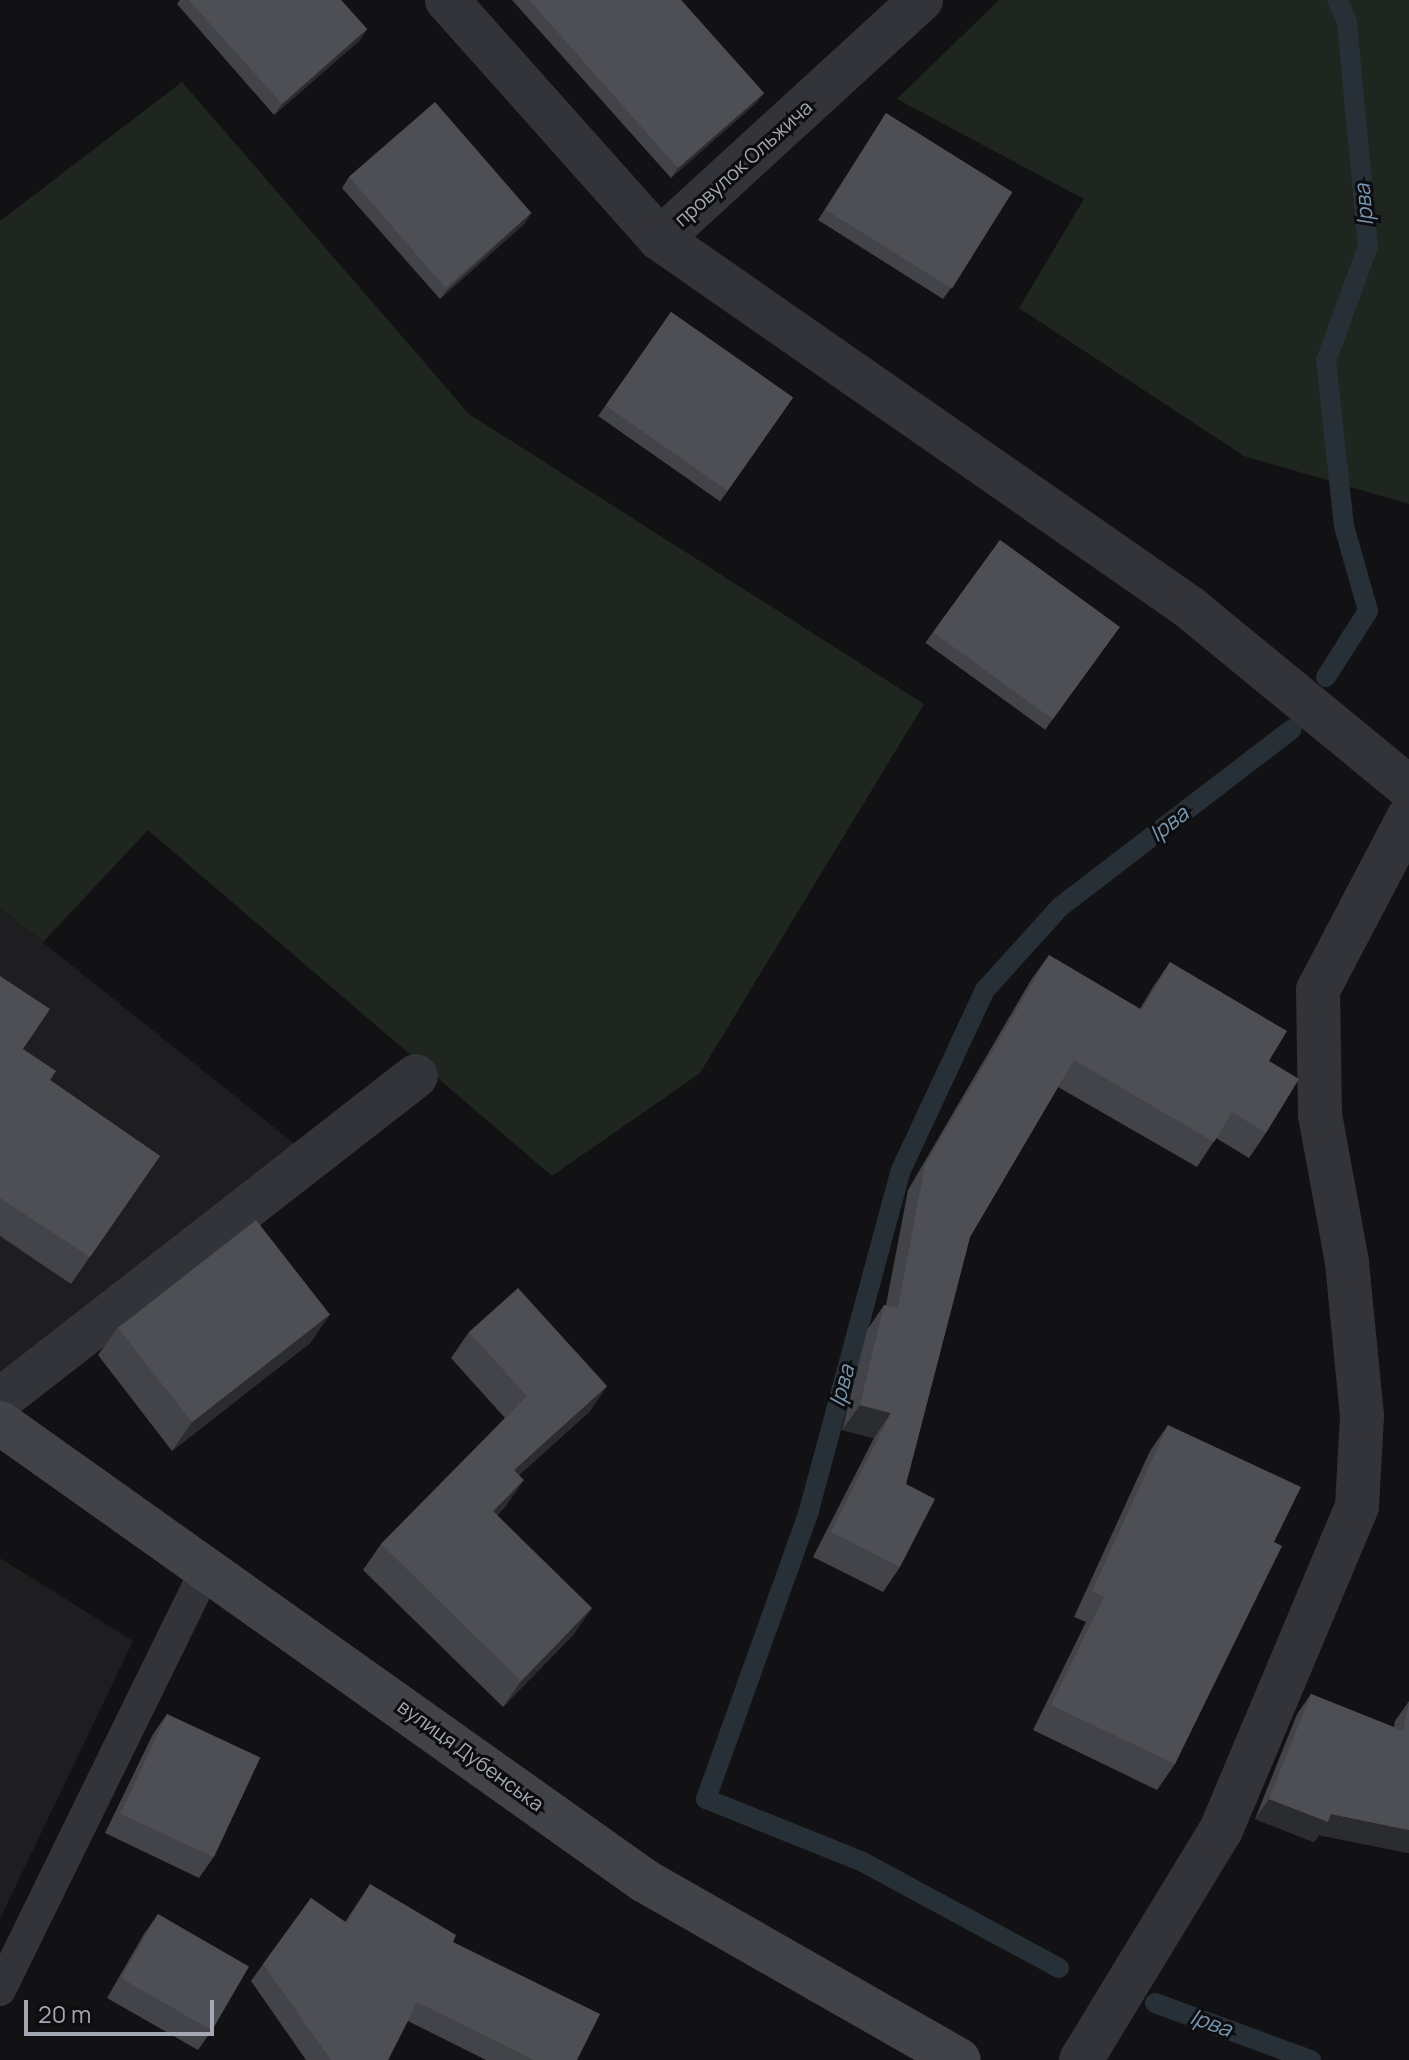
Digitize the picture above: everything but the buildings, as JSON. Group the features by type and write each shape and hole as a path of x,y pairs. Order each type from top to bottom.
{"main road":[{"name":"вулиця Дубенська","path":"0,1423 208,1565 645,1881 959,2060"}],"street":[{"name":"провулок Ольжича","path":"447,0 660,239 921,0"},
{"path":"660,239 1189,607 1409,788"},
{"path":"1081,2060 1221,1830 1357,1506 1362,1416 1347,1262 1320,1115 1318,990 1409,817"},
{"path":"0,1400 416,1076"}],"lane":[{"path":"0,1990 208,1565"}],"shaded area":[{"path":"999,0 1409,0 1409,504 1244,456 1019,308 1084,199 897,99"},
{"path":"182,82 469,414 924,704 700,1073 552,1176 148,830 43,942 0,908 0,221"},
{"path":"0,908 310,1156 0,1400"},
{"path":"0,1558 133,1641 0,1919"}],"waterway":[{"name":"Ірва","path":"1326,677 1368,611 1344,526 1326,361 1368,246 1347,22 1337,0"},
{"name":"Ірва","path":"1059,1968 863,1862 706,1799 808,1514 901,1170 985,990 1060,907 1292,729"},
{"name":"Ірва","path":"1155,2003 1311,2060"}]}
